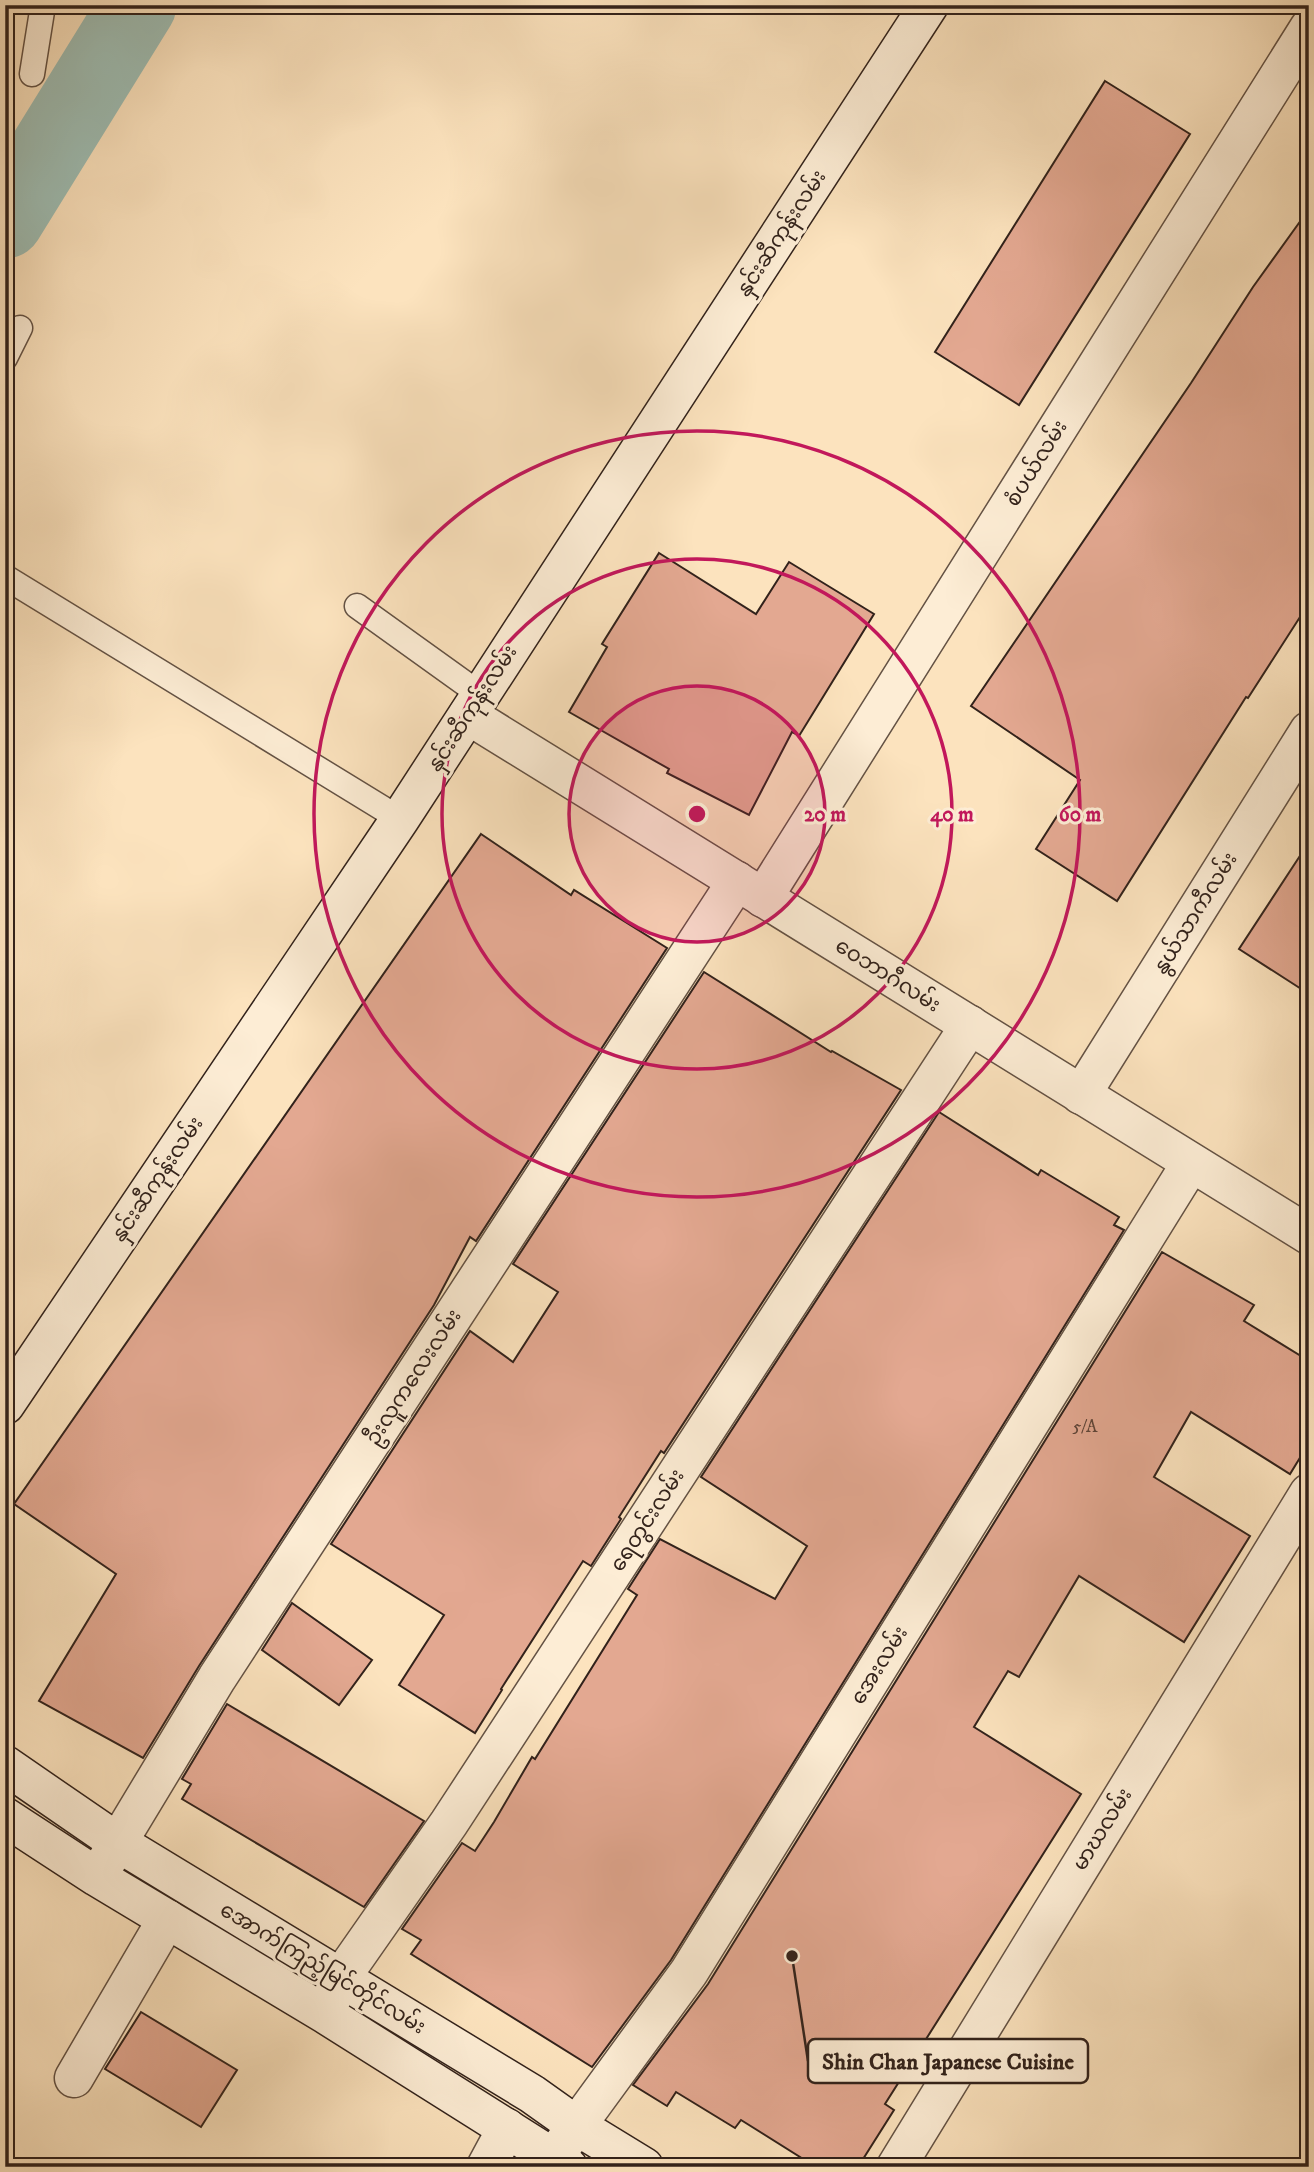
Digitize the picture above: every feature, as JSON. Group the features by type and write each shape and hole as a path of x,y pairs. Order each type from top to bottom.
{"street":[{"name":"နှင်းဆီကုန်းလမ်း","path":"5,1405 400,819 929,5"},
{"name":"စံပယ်လမ်း","path":"750,890 1309,27"},
{"name":"ဝေဘာဂီလမ်း","path":"474,705 750,890 1309,1235"},
{"name":"နွယ်သာကီလမ်း","path":"1081,1095 1309,731"},
{"name":"ဦးလူကလေးလမ်း","path":"97,1877 225,1667 750,890"},
{"name":"ရေတွင်းလမ်း","path":"325,2014 340,1979 449,1822 970,1025"},
{"name":"အေးလမ်း","path":"561,2162 577,2126 689,1972 1191,1163"},
{"name":"မာဃလမ်း","path":"897,2167 1309,1493"},
{"name":"အောက်ကြည့်မြင်တိုင်လမ်း","path":"5,1765 117,1842 532,2094 577,2126 644,2167"},
{"name":"အောက်ကြည့်မြင်တိုင်လမ်း","path":"5,1817 97,1877 325,2014 561,2162"},
{"path":"74,2078 167,1919"},
{"path":"486,2167 507,2128"}],"lane":[{"path":"32,74 43,5"},
{"path":"5,358 20,328"},
{"path":"5,577 400,819"},
{"path":"357,606 474,705"}],"building":[{"path":"1105,81 1190,134 1019,405 935,352"},
{"path":"1309,209 1309,603 1117,901 1036,849 1080,780 971,706 1191,383 1253,287"},
{"path":"659,553 756,614 789,562 874,614 799,736 792,732 749,815 667,773 669,769 569,712 607,647 602,644"},
{"path":"481,834 571,895 574,890 667,948 476,1241 470,1237 434,1305 199,1666 143,1758 39,1701 116,1574 14,1504"},
{"path":"1309,842 1309,994 1239,949"},
{"path":"704,972 831,1052 901,1090 664,1453 661,1451 591,1566 583,1561 475,1733 399,1685 444,1615 331,1544 470,1331 513,1362 558,1292 513,1264"},
{"path":"939,1112 1038,1175 1041,1170 1119,1217 1114,1225 1124,1230 671,1960 592,2067 411,1954 421,1940 402,1929 462,1843 475,1851 637,1595 628,1589 660,1539 775,1599 807,1546 701,1477"},
{"path":"1162,1252 1254,1305 1244,1321 1309,1361 1309,1443 1290,1474 1191,1412 1154,1477 1250,1536 1184,1642 1079,1576 1019,1677 1008,1671 974,1727 1081,1794 885,2104 894,2110 858,2167 816,2167 741,2120 735,2128 676,2092 667,2106 633,2085 708,1984"},
{"path":"292,1603 372,1660 339,1705 262,1650"},
{"path":"227,1704 424,1821 364,1907 182,1799 191,1784 182,1779"},
{"path":"141,2012 237,2070 201,2127 105,2069"}],"waterway":[{"path":"5,220 138,5"}],"place":[{"name":"Shin Chan Japanese Cuisine","path":"792,1956"}]}
